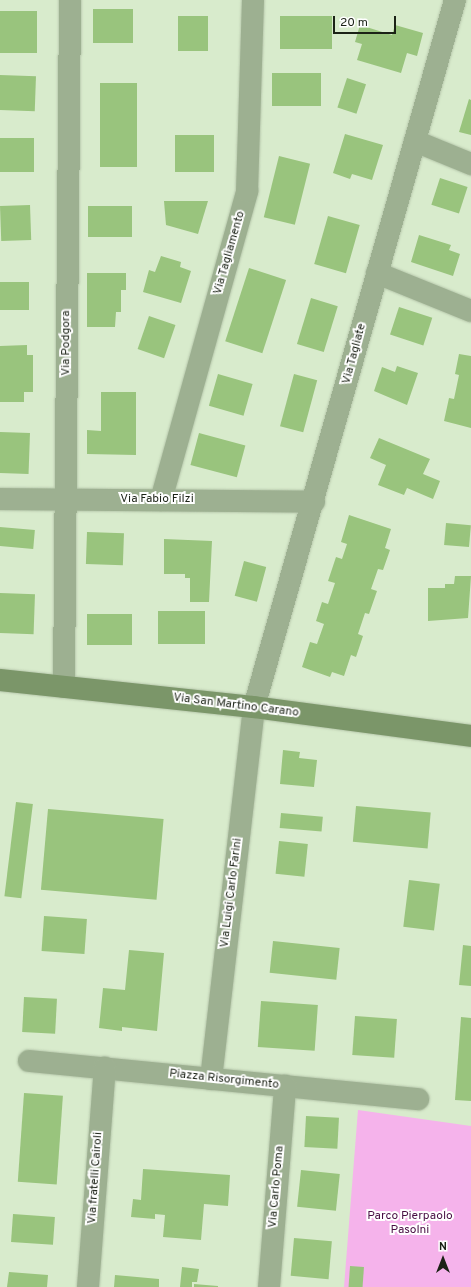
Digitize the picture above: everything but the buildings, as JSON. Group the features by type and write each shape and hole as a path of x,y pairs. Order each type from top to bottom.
{"street":[{"name":"Via Podgora","path":"64,686 70,0"},
{"name":"Via Tagliamento","path":"161,500 247,192 253,0"},
{"name":"Via Tagliate","path":"254,707 314,502 377,273 455,0"},
{"path":"415,140 471,164"},
{"path":"377,273 471,311"},
{"name":"Via Fabio Filzi","path":"0,500 314,502"},
{"name":"Via San Martino Carano","path":"0,680 254,707 471,736"},
{"name":"Via Luigi Carlo Farini","path":"211,1079 254,707"},
{"name":"Piazza Risorgimento","path":"30,1060 418,1099"},
{"name":"Via fratelli Cairoli","path":"88,1287 105,1068"},
{"name":"Via Carlo Poma","path":"269,1287 285,1086"}],"green space":[{"name":"Parco Pierpaolo Pasolni","path":"358,1110 471,1126 471,1287 344,1287"}]}
